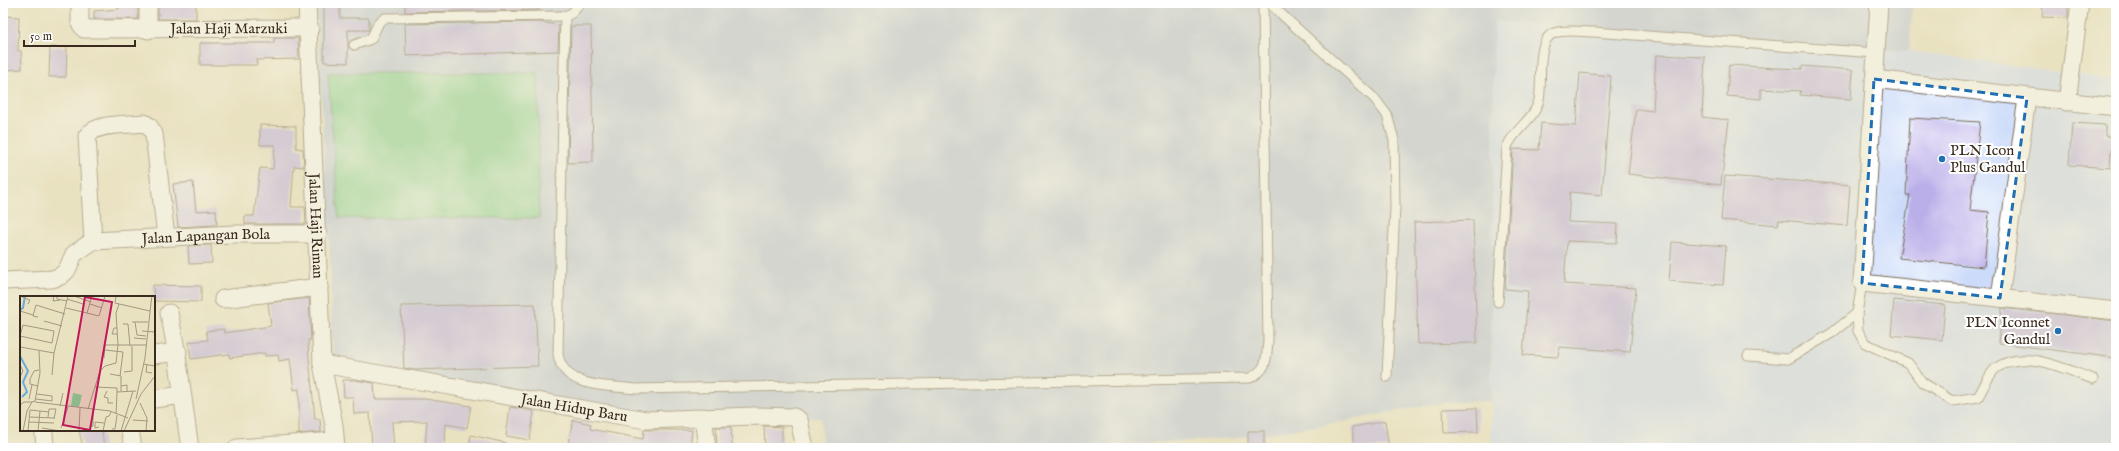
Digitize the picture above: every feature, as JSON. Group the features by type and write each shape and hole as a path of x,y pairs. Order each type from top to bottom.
{"street":[{"name":"Jalan Haji Marzuki","path":"80,3 80,23 84,30 310,28"},
{"path":"148,3 148,30"},
{"name":"Jalan Haji Riman","path":"307,3 310,28 322,364 335,445"},
{"path":"1879,3 1862,283 2116,311"},
{"path":"2067,102 2080,3"},
{"path":"1874,79 2027,98 2116,107"},
{"path":"2000,298 2027,98"},
{"path":"3,281 52,279 61,276 67,270 74,254 94,241 87,136 91,130 98,127 144,123 150,126 154,134 166,237"},
{"name":"Jalan Lapangan Bola","path":"94,241 234,234 318,234"},
{"path":"223,299 320,287"},
{"path":"169,313 178,352 182,395 190,448"},
{"path":"155,355 178,352"},
{"name":"Jalan Hidup Baru","path":"322,364 624,417 652,420 703,417 798,418 805,448"},
{"path":"155,399 182,395"},
{"path":"703,417 707,448"},
{"path":"130,431 132,448"},
{"path":"237,448 335,445"}],"lane":[{"path":"354,45 371,39 379,22 385,18 566,16 572,13 580,3"},
{"path":"566,16 558,354 560,363 566,373 574,379 586,383 635,389 1250,378 1260,373 1266,364 1268,342 1263,3"},
{"path":"1269,3 1375,99 1387,115 1391,126 1394,140 1395,207 1387,377"},
{"path":"1498,302 1507,147 1515,132 1531,116 1539,100 1543,47 1547,38 1553,33 1594,32 1875,53"},
{"path":"1862,283 1857,313 1858,331 1865,343 1908,363 1922,382 1952,401 1978,397 1995,369 2012,361 2031,359 2093,379"},
{"path":"1748,356 1788,359 1832,333 1857,313"}],"highlighted area":[{"path":"1874,79 2027,98 2000,298 1862,283"}],"shaded area":[{"path":"316,3 1913,3 1909,51 1494,21 1491,401 1439,403 1336,423 1237,438 1058,448 822,448 821,418 608,413 409,379 380,363 338,364 332,347 331,275"},
{"path":"1494,21 1909,51 2116,80 2116,448 1491,448"}],"green space":[{"path":"328,73 538,73 539,218 339,218"}],"building":[{"path":"119,3 138,3 138,19 94,19 94,11 119,9"},
{"path":"158,3 196,3 196,19 158,19"},
{"path":"324,3 340,3 340,18 369,18 369,30 348,30 348,63 324,62"},
{"path":"405,3 539,3 539,10 405,12"},
{"path":"2043,3 2068,3 2068,18 2042,17"},
{"path":"3,16 19,17 18,51 21,51 22,69 3,70"},
{"path":"539,22 559,25 558,51 406,56 405,24"},
{"path":"571,26 591,26 593,162 568,163"},
{"path":"274,38 298,38 299,59 256,60 257,65 200,65 200,43 274,43"},
{"path":"50,47 67,47 66,77 49,77"},
{"path":"1656,55 1705,57 1702,117 1729,120 1721,185 1628,174 1636,109 1653,111"},
{"path":"1729,65 1802,69 1802,66 1853,70 1851,99 1800,95 1801,91 1761,89 1761,99 1727,96"},
{"path":"1580,73 1611,76 1602,195 1570,192 1568,222 1618,224 1617,243 1567,241 1564,284 1636,288 1630,352 1559,347 1558,357 1523,355 1528,291 1505,289 1513,149 1539,150 1541,123 1576,126"},
{"path":"1910,118 1980,122 1970,210 1989,212 1984,267 1899,258 1910,195 1906,195"},
{"path":"2072,123 2105,125 2105,136 2116,137 2116,150 2111,150 2110,168 2069,165"},
{"path":"260,125 296,126 296,148 303,149 304,167 294,166 291,207 305,207 306,224 245,224 245,216 254,216 260,168 273,169 275,145 260,145"},
{"path":"1725,176 1850,185 1847,226 1779,220 1778,225 1721,220"},
{"path":"193,182 196,211 216,210 217,225 178,227 173,184"},
{"path":"1473,220 1477,343 1418,344 1414,222"},
{"path":"1672,242 1726,246 1723,285 1669,281"},
{"path":"211,245 212,263 189,264 188,246"},
{"path":"153,285 201,286 201,302 155,301 155,296 154,296"},
{"path":"309,298 311,340 308,340 309,357 315,419 320,419 321,432 299,434 299,389 294,390 290,359 279,361 278,355 265,356 265,353 230,358 229,354 191,359 189,342 208,340 206,331 224,329 224,333 271,326 268,303"},
{"path":"1894,300 1945,305 1942,340 1891,335"},
{"path":"535,304 538,366 413,370 404,368 401,306"},
{"name":"PLN Iconnet Gandul","path":"2002,308 2116,321 2116,358 1999,343"},
{"path":"343,380 374,383 375,399 425,399 471,406 467,428 446,424 445,448 425,448 427,421 392,422 394,448 372,448 370,413 354,414 353,397 344,397"},
{"path":"510,407 534,411 530,440 506,436"},
{"path":"1477,408 1478,432 1444,433 1443,409"},
{"path":"573,420 591,424 590,429 643,439 644,430 692,430 690,448 567,448"},
{"path":"1385,421 1389,448 1355,448 1352,427"},
{"path":"764,426 782,427 782,448 765,448"},
{"path":"716,427 731,427 732,448 717,448"},
{"path":"79,431 102,431 104,448 83,448"},
{"path":"1248,431 1264,431 1264,448 1248,448"},
{"path":"471,435 506,443 505,448 468,448"}],"place":[{"name":"PLN Icon Plus Gandul","path":"1942,159"},
{"name":"PLN Iconnet Gandul","path":"2058,331"}]}
